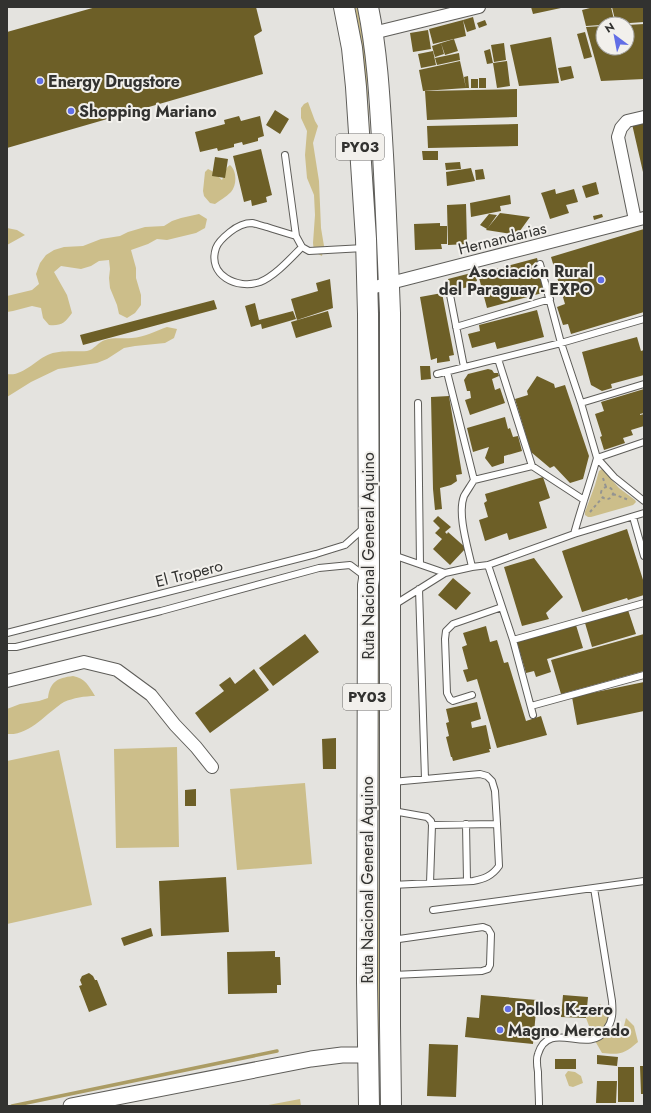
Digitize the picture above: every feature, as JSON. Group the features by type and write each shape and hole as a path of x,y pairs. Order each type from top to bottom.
{"highway":[{"name":"Ruta Nacional General Aquino","path":"344,7 352,48 355,79 366,248 367,289 369,523 367,982 369,1106"},
{"name":"Ruta Nacional General Aquino","path":"368,7 379,79 390,313 391,1106"}],"street":[{"path":"373,33 458,9 479,7"},
{"path":"639,219 618,137 621,128 628,121 644,117"},
{"name":"Hernandarias","path":"367,289 639,219"},
{"path":"7,681 84,662 117,670 152,695 175,725 196,747 212,767"},
{"path":"71,1106 311,1059 342,1055 368,1055"}],"lane":[{"path":"285,154 296,236 302,247 309,251 366,248"},
{"path":"296,236 251,223 236,228 216,246 214,258 217,270 229,281 245,284 260,282 284,265 302,247"},
{"path":"540,264 561,342 597,458 614,477 644,501"},
{"path":"450,295 464,367"},
{"path":"456,327 550,299"},
{"path":"437,374 644,319"},
{"path":"498,359 532,466 584,500"},
{"path":"447,372 474,480"},
{"path":"581,403 644,384"},
{"path":"418,403 420,564"},
{"path":"597,458 644,442"},
{"path":"574,534 584,500 590,486 597,458"},
{"path":"472,567 462,519 461,509 464,496 474,480 532,466"},
{"path":"390,607 444,573 488,565 574,534 644,513"},
{"path":"633,517 644,556"},
{"name":"El Tropero","path":"7,633 316,554 345,545 369,523"},
{"path":"390,554 444,573"},
{"name":"El Tropero","path":"7,647 16,647 161,612 319,568 350,565 369,579"},
{"path":"488,565 512,640 533,715"},
{"path":"419,589 425,779"},
{"path":"512,640 644,603"},
{"path":"472,695 453,701 447,693 446,631 453,624 502,608"},
{"path":"531,706 644,675"},
{"path":"390,783 480,774 487,776 492,781 495,791 499,866 491,874 481,880 390,885"},
{"path":"390,810 427,817 431,821 430,883"},
{"path":"466,824 467,881"},
{"path":"432,825 497,824"},
{"path":"432,910 644,881"},
{"path":"539,1106 537,1056 543,1042 555,1037 589,1040 599,1037 605,1032 613,1015 594,888"},
{"path":"390,940 483,927 488,929 491,934 490,965 488,969 482,971 390,976"}],"path":[{"path":"603,497 601,494 606,487 613,490 613,494 630,501"},
{"path":"603,497 611,498 613,494"},
{"path":"590,512 603,497"}],"shaded area":[{"path":"357,7 366,59 376,257 363,59 355,8"},
{"path":"308,102 318,126 313,143 319,181 321,228 324,246 322,256 314,252 314,195 307,178 305,155 307,131 301,118 301,108"},
{"path":"230,165 235,174 233,189 229,194 215,204 210,203 204,196 203,191 205,172 208,169 222,180"},
{"path":"199,214 207,219 205,228 196,233 167,240 157,239 131,250 141,295 141,305 135,313 127,318 119,314 110,288 109,260 99,261 91,266 81,269 61,266 54,272 67,295 72,313 62,323 57,325 49,325 43,318 41,308 32,306 7,312 7,296 32,290 39,284 36,274 40,263 46,255 54,250 64,247 83,246 101,239 120,236 145,227 164,226 172,221"},
{"path":"7,228 17,230 25,235 7,245"},
{"path":"377,302 380,435 382,867 379,1106 377,1106 376,1028 379,867"},
{"path":"167,327 177,329 174,338 165,343 124,348 107,359 97,363 58,369 31,382 7,397 7,374 18,373 45,356 54,353 87,351 105,340 136,337 150,334"},
{"path":"602,469 619,488 636,502 633,505 588,517 585,515 585,512 599,471"},
{"path":"73,676 84,681 95,696 71,699 64,702 30,728 15,734 7,734 7,709 20,704 48,698 50,688 55,682 63,678"},
{"path":"177,747 179,847 116,848 114,749"},
{"path":"59,750 92,905 7,924 7,761"},
{"path":"305,783 312,864 237,870 230,789"},
{"path":"600,1004 605,1009 616,1031 624,1026 626,1018 634,1026 638,1042 622,1053 602,1053 594,1039 586,1018"},
{"path":"568,1071 575,1072 581,1076 583,1083 573,1087 569,1086 565,1075"},
{"path":"300,1099 301,1106 263,1106"}],"building":[{"name":"Shopping Mariano","path":"96,7 256,7 262,31 254,36 263,74 7,148 7,32"},
{"path":"531,7 561,7 561,8 533,14"},
{"path":"594,7 611,7 613,16 595,16 595,25 586,26 582,10"},
{"path":"612,7 644,7 644,22 635,23 635,16 614,16"},
{"path":"473,17 476,29 467,32 463,20"},
{"path":"463,20 466,36 433,44 429,29"},
{"path":"485,20 487,25 479,28 477,23"},
{"path":"644,24 644,79 601,81 586,27 595,26 595,56 635,56 635,25"},
{"path":"428,30 431,49 413,52 410,33"},
{"path":"585,32 592,57 584,59 577,34"},
{"path":"551,37 559,83 519,86 510,45"},
{"path":"454,39 458,51 445,55 441,43"},
{"path":"441,43 444,54 435,57 432,46"},
{"path":"504,43 506,60 494,62 491,45"},
{"path":"490,49 493,63 487,64 484,51"},
{"path":"433,51 436,65 421,68 418,54"},
{"path":"459,53 460,60 437,65 435,58"},
{"path":"460,61 466,88 423,91 419,70"},
{"path":"507,61 510,86 497,88 493,63"},
{"path":"571,66 574,78 561,81 558,68"},
{"path":"468,76 469,88 466,88 464,77"},
{"path":"479,78 486,78 486,88 479,88"},
{"path":"471,79 478,79 478,88 471,88"},
{"path":"517,89 517,117 427,120 425,91"},
{"path":"275,110 289,119 280,134 266,125"},
{"path":"239,116 241,121 260,116 264,136 258,138 258,141 243,145 242,142 234,144 234,147 218,151 217,148 200,152 195,132 225,124 224,120"},
{"path":"644,122 644,172 643,172 632,124"},
{"path":"518,124 518,146 428,148 427,126"},
{"path":"261,149 272,195 266,197 267,202 252,206 251,200 244,202 233,156"},
{"path":"422,151 438,151 438,160 423,160"},
{"path":"215,157 228,159 225,178 212,176"},
{"path":"460,162 461,169 446,170 445,163"},
{"path":"471,168 475,181 447,186 446,172"},
{"path":"483,169 485,179 476,180 475,170"},
{"path":"596,182 599,194 586,198 582,186"},
{"path":"555,189 556,194 574,189 578,202 566,205 569,213 550,219 541,193"},
{"path":"510,195 511,204 500,206 501,211 471,217 470,203"},
{"path":"466,204 467,244 448,245 447,205"},
{"path":"500,213 530,217 517,235 486,230"},
{"path":"489,214 497,215 487,229 480,225"},
{"path":"602,214 603,217 594,220 593,216"},
{"path":"440,223 440,226 447,226 447,244 441,244 442,249 415,250 414,224"},
{"name":"Asociación Rural del Paraguay - EXPO","path":"644,229 644,312 571,334 568,324 563,325 557,307 565,304 551,257"},
{"name":"Asociación Rural del Paraguay - EXPO","path":"537,258 546,292 487,308 478,274"},
{"name":"Asociación Rural del Paraguay - EXPO","path":"475,272 477,281 467,284 468,287 456,290 455,287 450,288 448,279"},
{"path":"330,279 333,308 297,320 291,299 318,291 316,283"},
{"name":"Asociación Rural del Paraguay - EXPO","path":"442,293 454,355 449,356 450,361 437,363 437,358 431,360 420,297"},
{"path":"214,300 217,309 83,345 80,335"},
{"path":"255,303 259,320 293,311 296,319 262,329 261,324 251,327 245,306"},
{"name":"Asociación Rural del Paraguay - EXPO","path":"537,310 544,337 497,349 495,342 472,348 468,334 480,331 479,325"},
{"path":"328,311 332,327 296,338 291,322"},
{"path":"637,337 641,351 644,350 644,375 611,384 612,388 602,391 591,385 582,352"},
{"path":"420,366 430,366 431,379 421,380"},
{"path":"488,369 492,370 494,373 498,373 499,376 492,379 495,390 500,388 505,403 470,415 465,400 471,398 470,391 467,391 464,380 468,374"},
{"path":"537,376 554,384 555,388 565,385 589,456 583,479 570,483 554,466 550,468 531,452 515,399 528,395 527,391"},
{"path":"644,389 644,413 640,415 644,414 644,426 631,430 633,435 623,438 625,443 604,450 600,437 602,436 595,414 604,411 601,402"},
{"path":"449,396 462,474 456,475 457,481 451,485 440,488 442,509 435,510 433,489 431,397"},
{"path":"505,417 508,429 510,428 513,437 518,436 522,451 504,456 504,463 492,467 485,458 489,447 473,452 467,428"},
{"path":"543,477 550,498 539,502 547,528 509,540 507,533 485,541 479,520 488,517 484,503 487,501 485,494"},
{"path":"438,516 451,527 445,532 447,534 448,532 466,548 450,565 433,549 442,539 435,533 440,528 433,521"},
{"path":"627,529 644,583 644,595 628,600 627,598 582,612 562,551"},
{"path":"534,558 563,597 546,613 549,619 522,626 504,567"},
{"path":"453,578 471,593 456,610 438,595"},
{"path":"628,610 636,634 592,647 585,623"},
{"path":"576,625 583,648 547,659 551,672 536,677 534,671 526,673 517,642"},
{"path":"486,626 490,642 497,640 504,663 508,662 526,721 541,716 547,735 497,748 477,679 467,682 463,670 468,669 462,647 467,645 463,633"},
{"path":"305,634 319,652 273,686 259,668"},
{"path":"644,634 644,671 561,694 551,660"},
{"path":"254,669 269,690 210,733 195,713 224,691 219,685 230,677 235,684"},
{"path":"644,682 644,711 577,725 572,697"},
{"path":"477,702 481,719 471,722 472,728 486,725 491,749 489,749 490,752 453,761 446,737 449,736 446,723 449,722 446,709"},
{"path":"336,738 336,769 323,769 322,739"},
{"path":"196,789 196,806 185,806 185,790"},
{"path":"226,877 229,932 161,936 159,881"},
{"path":"151,928 153,936 124,946 121,938"},
{"path":"275,951 275,957 280,957 281,985 277,985 277,993 228,994 227,952"},
{"path":"89,973 95,980 97,980 107,1005 89,1012 79,986 82,985 80,980 82,976"},
{"path":"481,995 537,1000 533,1044 465,1037 467,1017 479,1018"},
{"name":"Pollos K-zero","path":"563,995 588,997 586,1018 561,1017"},
{"path":"429,1044 458,1045 456,1097 427,1096"},
{"path":"597,1055 618,1057 617,1066 597,1064"},
{"path":"555,1059 576,1059 576,1069 555,1069"},
{"path":"640,1066 644,1066 644,1094 641,1094"},
{"path":"618,1067 634,1067 634,1102 618,1102"},
{"path":"597,1081 617,1081 616,1103 596,1103"}],"waterway":[{"path":"12,1106 277,1051"}],"place":[{"name":"Energy Drugstore","path":"40,81"},
{"name":"Shopping Mariano","path":"71,111"},
{"name":"Asociación Rural del Paraguay - EXPO","path":"601,280"},
{"name":"Pollos K-zero","path":"508,1009"},
{"name":"Magno Mercado","path":"500,1030"}]}
